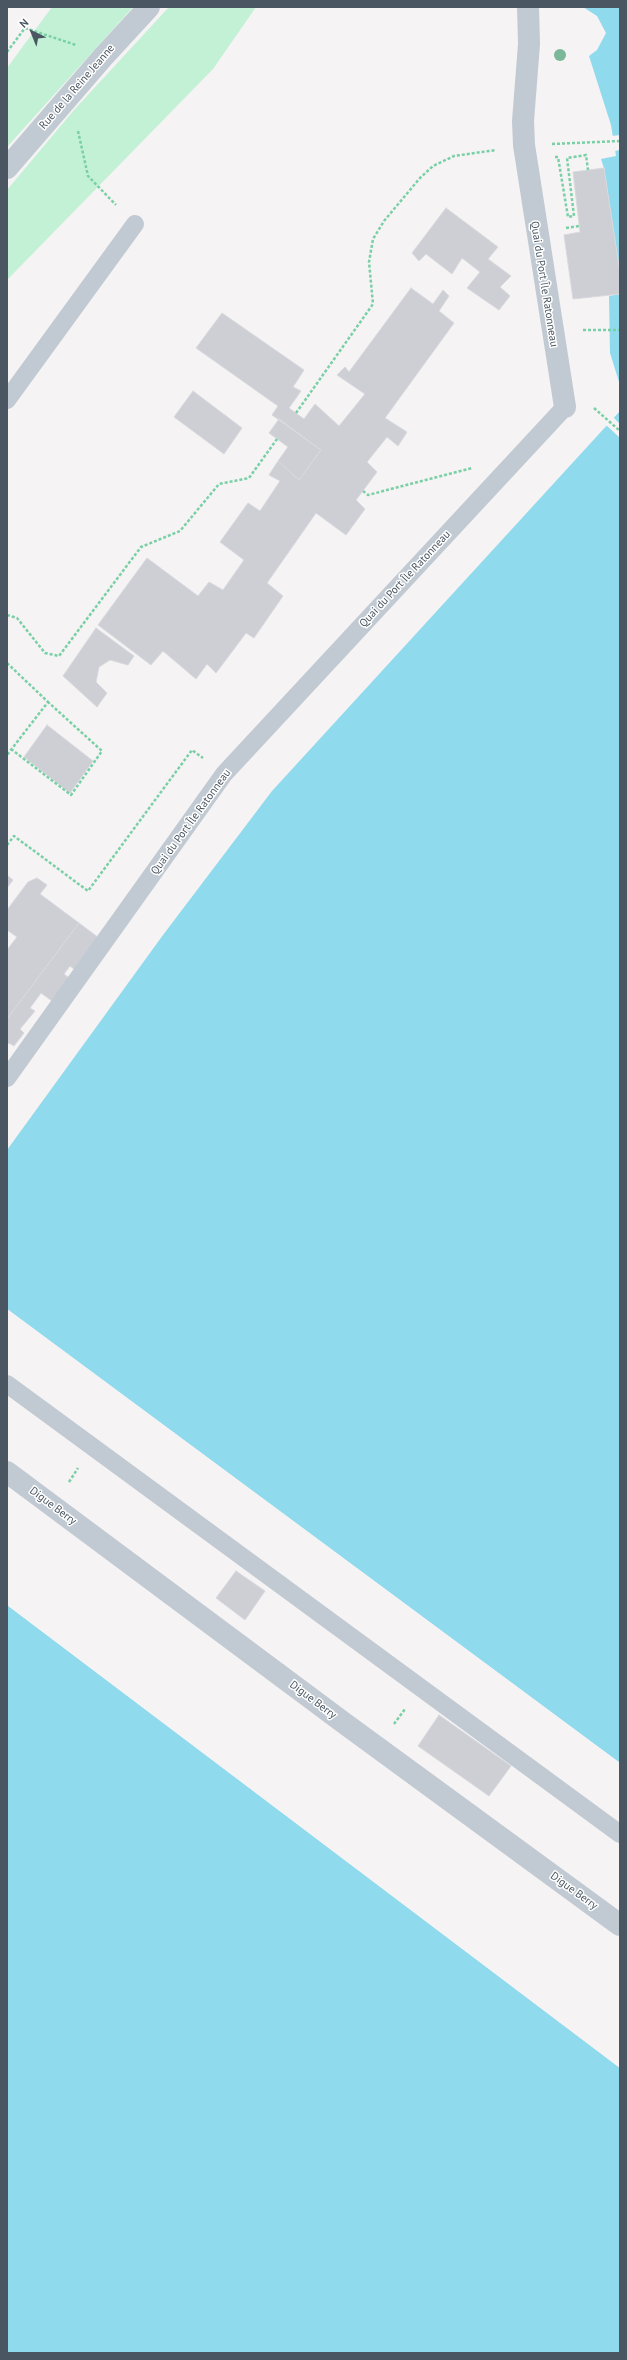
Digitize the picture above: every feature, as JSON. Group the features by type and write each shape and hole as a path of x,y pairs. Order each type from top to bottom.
{"street":[{"name":"Rue de la Reine Jeanne","path":"7,168 149,7"},
{"name":"Quai du Port Île Ratonneau","path":"528,7 529,44 523,121 524,145 565,407"},
{"name":"Digue Berry","path":"7,1472 344,1723 620,1925"}],"lane":[{"path":"7,400 135,224"},
{"name":"Quai du Port Île Ratonneau","path":"7,1078 224,774 565,407"},
{"path":"7,1384 620,1834"}],"path":[{"path":"7,52 25,28 80,46"},
{"path":"72,93 88,176 135,224"},
{"path":"296,413 373,304 369,262 373,239 384,222 420,178 433,166 454,156 524,145 620,141"},
{"path":"550,158 558,157 568,217 574,216 567,158 586,155 588,170"},
{"path":"7,615 17,618 45,653 59,656 141,547 180,531 219,484 249,478 276,439"},
{"path":"363,491 368,495 473,467 477,471"},
{"path":"7,663 102,751 70,795 11,749"},
{"path":"7,755 48,702"},
{"path":"7,845 14,836 88,891 192,750 224,774"},
{"path":"68,1483 93,1446"}],"green space":[{"path":"52,7 133,7 7,147 7,68"},
{"path":"169,7 256,7 213,69 7,280 7,190 74,110"}],"water":[{"path":"583,7 620,7 620,272 604,168 601,159 616,156 611,125 589,56 597,50 606,33 597,16"},
{"path":"620,294 620,385 610,353 609,296"},
{"path":"620,411 620,1763 7,1309 7,1150 163,935 272,791"},
{"path":"7,1605 620,2068 620,2353 7,2353"}],"pier":[{"path":"620,135 620,150 615,151 612,136"},
{"path":"612,416 620,424 620,438 605,424"},
{"path":"7,1309 620,1763 620,1765 7,1311"},
{"path":"7,1603 620,2065 620,2068 7,1605"}],"building":[{"path":"604,168 620,272 620,294 573,299 564,235 580,232 573,172"},
{"path":"446,208 498,247 488,259 511,276 500,287 510,296 499,310 467,288 480,272 462,258 452,274 426,254 419,261 412,253"},
{"path":"411,288 433,304 443,290 449,296 439,311 454,323 385,418 407,432 398,446 387,437 367,462 377,472 356,500 365,509 346,535 316,513 267,583 283,596 254,638 246,633 216,673 207,664 196,679 163,651 151,665 98,625 147,558 198,596 209,582 223,590 244,560 220,542 248,503 260,511 280,481 269,475 278,461 299,480 321,450 272,415 278,406 196,348 222,313 304,370 293,387 301,391 289,408 304,419 315,404 339,426 365,394 337,375 345,367 349,372"},
{"path":"193,391 242,428 224,454 174,417"},
{"path":"279,419 321,450 299,480 278,461 288,447 269,433"},
{"path":"96,628 134,656 128,665 110,660 99,667 96,682 107,693 97,707 63,676"},
{"path":"47,725 93,761 70,793 24,757"},
{"path":"7,875 13,880 7,888"},
{"path":"37,878 47,885 40,894 79,923 7,1019 7,950 17,937 7,930 7,910 28,882"},
{"path":"79,923 99,938 75,970 70,966 64,974 69,978 52,1001 41,993 30,1008 35,1011 20,1029 24,1033 14,1046 9,1043 7,1045 7,1019"},
{"path":"236,1571 265,1591 245,1620 216,1598"},
{"path":"439,1715 511,1766 489,1796 418,1746"}]}
